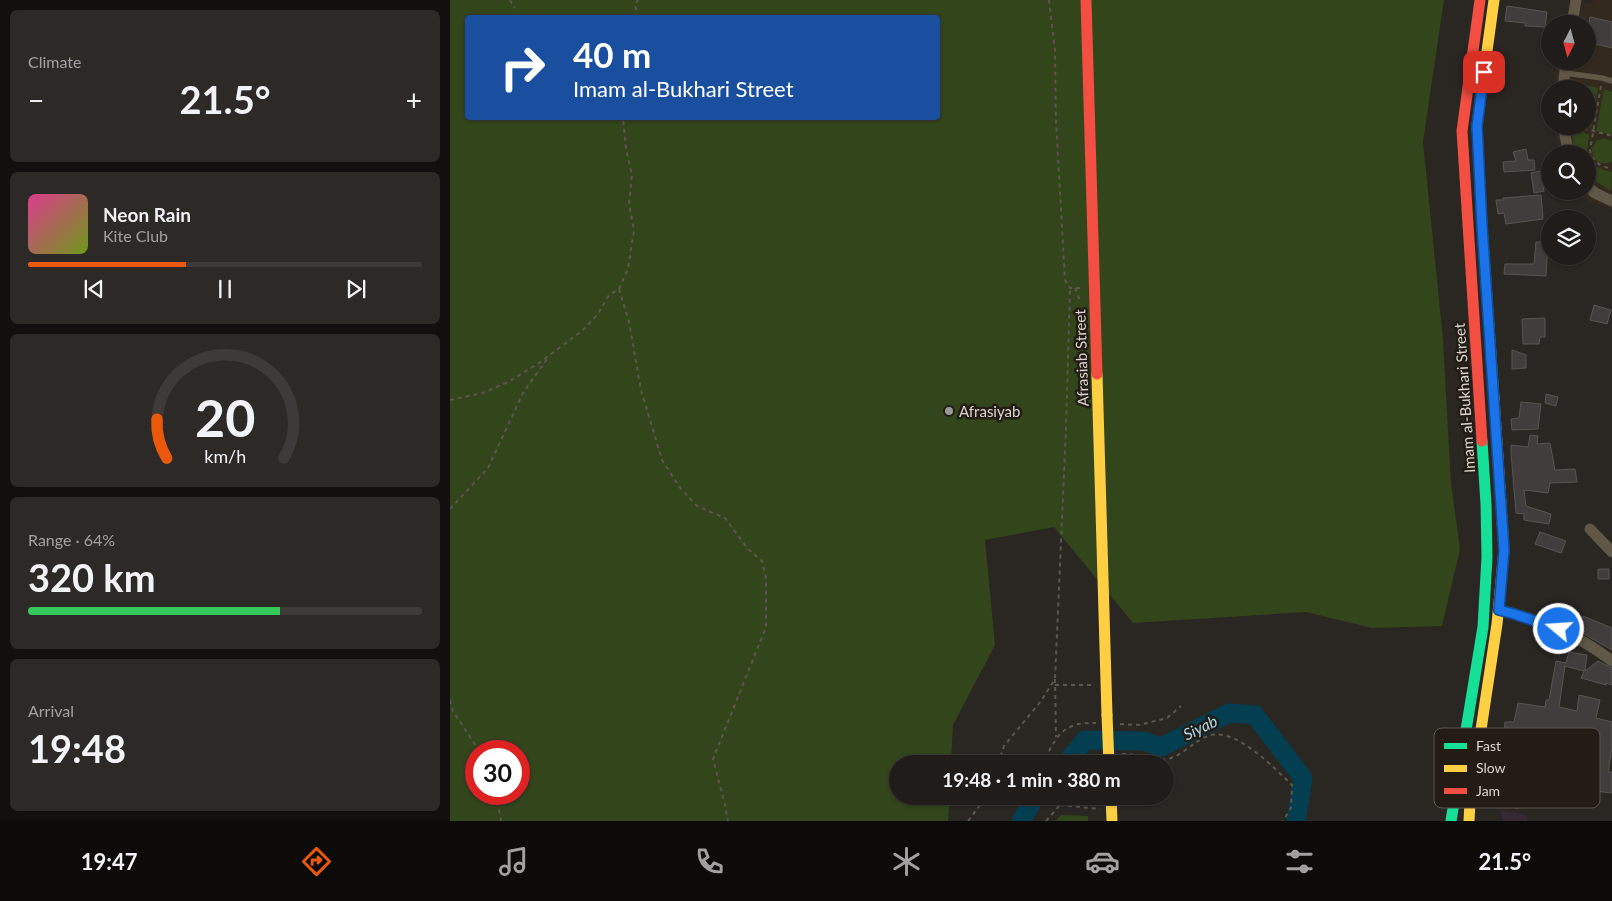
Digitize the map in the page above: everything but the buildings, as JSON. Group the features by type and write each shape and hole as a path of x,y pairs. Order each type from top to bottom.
{"main road":[{"name":"Afrasiab Street","path":"1086,0 1109,755"},
{"name":"Imam al-Bukhari Street","path":"1466,728 1483,627 1487,556 1486,504 1462,131 1480,0"},
{"name":"Imam al-Bukhari Street","path":"1481,728 1499,610 1504,550 1482,236 1477,126 1494,0"},
{"path":"1486,504 1501,504"},
{"path":"1111,805 1112,821"},
{"name":"Imam al-Bukhari Street","path":"1451,821 1453,808"},
{"name":"Imam al-Bukhari Street","path":"1469,821 1470,808"}],"street":[{"path":"1574,15 1576,0"},
{"path":"1596,193 1612,201"},
{"path":"1590,529 1612,552"},
{"path":"1499,610 1559,629 1593,646 1612,661"}],"lane":[{"path":"1575,70 1612,81"}],"path":[{"path":"510,0 515,8"},
{"path":"637,15 635,4 638,0"},
{"path":"1049,0 1055,51 1056,122 1065,280 1070,288 1055,679 1056,737"},
{"path":"1602,78 1590,150 1591,156 1596,163 1612,169"},
{"path":"450,400 483,393 508,382 550,356 582,331 598,314 609,295 619,289 628,268 634,230 629,204 632,175 626,149 623,120"},
{"path":"1596,132 1612,136"},
{"path":"1070,288 1094,288"},
{"path":"619,289 629,322 641,390 662,460 681,488 697,506 725,518 748,549 762,560 766,578 766,627 713,759 728,821"},
{"path":"450,509 488,468 523,393 550,356"},
{"path":"1001,755 1004,746 1041,702 1055,679"},
{"path":"1055,685 1101,685"},
{"path":"450,700 453,711 472,740"},
{"path":"1121,754 1129,754 1154,761 1170,758 1209,735 1228,736 1258,753 1292,785 1291,808 1283,821"},
{"path":"498,805 501,821"},
{"path":"968,821 981,805"},
{"path":"1046,821 1060,805 1100,809"}],"shaded area":[{"path":"1593,0 1612,0 1612,209 1587,200 1596,200 1596,145 1558,145 1556,135 1596,135 1596,80 1554,80 1556,70 1596,70 1596,15 1580,15 1582,2 1592,4"},
{"path":"1500,810 1526,815 1528,821 1503,821"}],"green space":[{"name":"Afrasiyab","path":"450,0 1444,0 1423,142 1443,339 1451,483 1460,549 1442,626 1372,628 1306,612 1133,623 1054,527 985,540 995,645 953,725 951,755 889,755 889,805 949,805 948,821 450,821"},
{"path":"1604,89 1612,92 1612,135 1596,131"},
{"path":"1572,135 1589,135 1588,145 1574,145"},
{"path":"1604,138 1612,141 1612,161 1601,163 1596,161 1596,145 1594,145 1596,141"},
{"path":"1596,166 1612,172 1611,191 1596,181"},
{"path":"1061,815 1088,816 1088,821 1055,821"}],"waterway":[{"name":"Siyab","path":"1072,755 1085,740 1143,741 1161,747 1229,713 1255,715 1303,778 1296,821"},
{"name":"Siyab","path":"1021,821 1031,805"}],"traffic: fast":[{"path":"1483,80 1477,126 1494,398"},
{"path":"1466,728 1483,627 1487,557 1482,441"},
{"path":"1451,821 1453,808"}],"traffic: slow":[{"path":"1483,80 1494,0"},
{"path":"1097,374 1107,715"},
{"path":"1481,728 1497,624 1504,550 1494,398"},
{"path":"1107,715 1109,755"},
{"path":"1111,805 1112,821"},
{"path":"1469,821 1470,808"}],"traffic: jam":[{"path":"1086,0 1097,374"},
{"path":"1480,0 1462,131 1482,441"}],"place":[{"name":"Afrasiyab","path":"949,411"}],"route":[{"path":"1484,72 1477,126 1504,550 1499,610 1559,629"}]}
